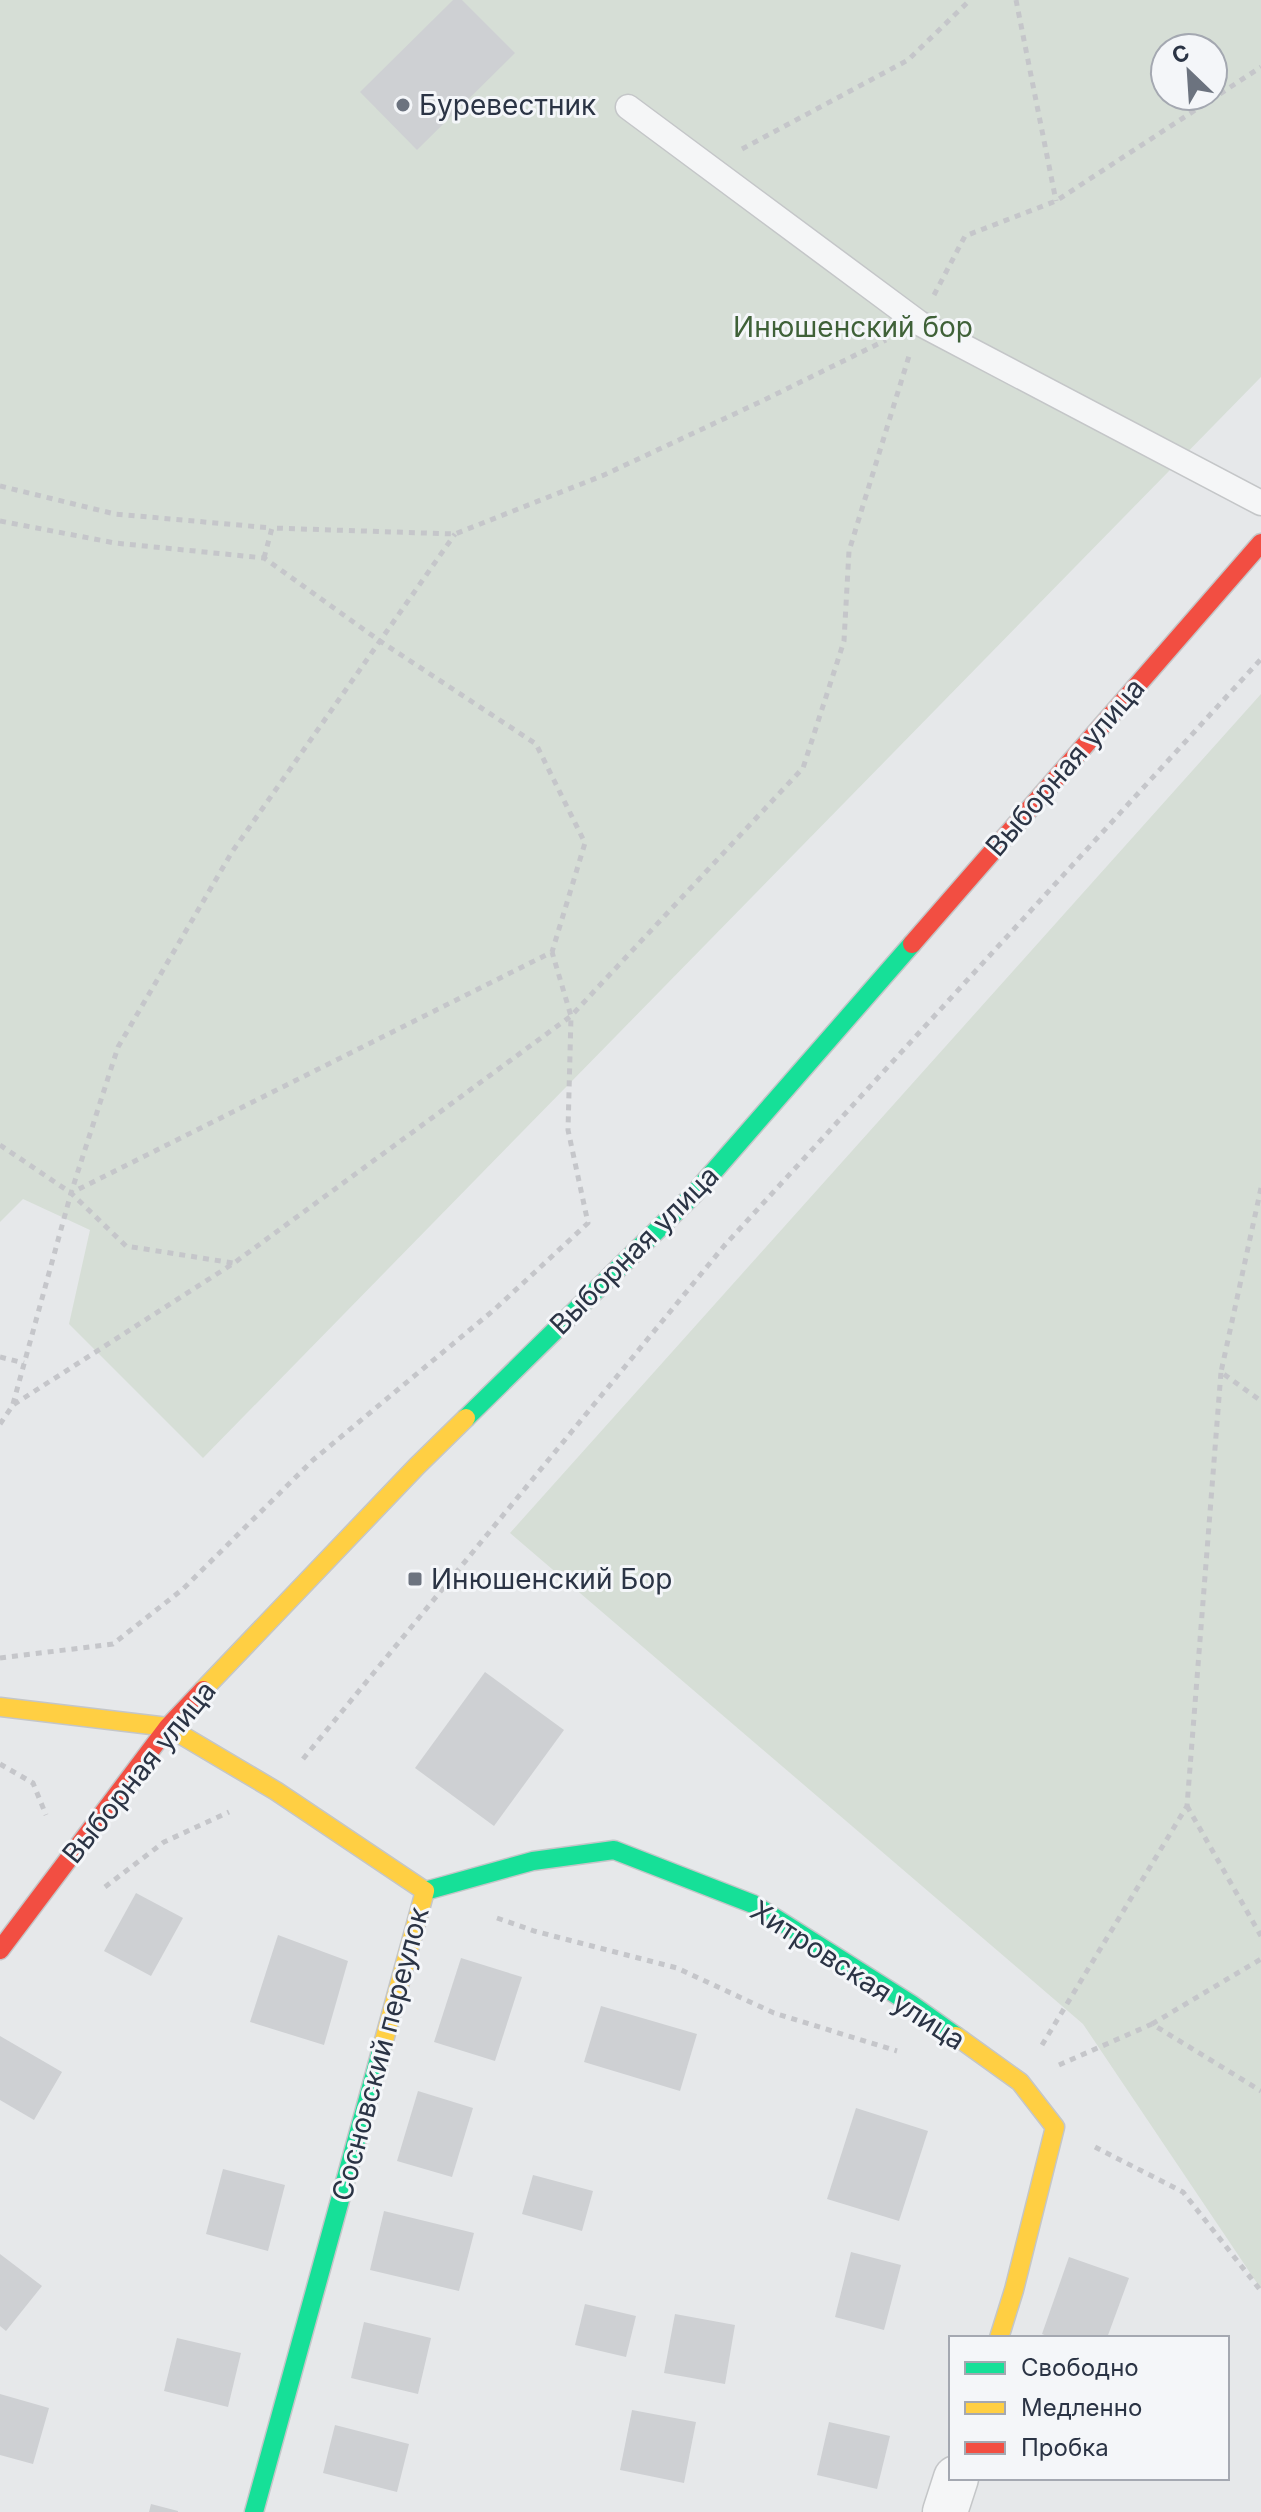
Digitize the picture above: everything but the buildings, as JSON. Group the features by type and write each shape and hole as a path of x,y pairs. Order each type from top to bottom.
{"main road":[{"name":"Выборная улица","path":"0,1950 168,1727 417,1466 694,1194 1261,543"},
{"path":"0,1707 168,1727"},
{"name":"Сосновский переулок","path":"168,1727 276,1791 425,1891 254,2512"},
{"name":"Хитровская улица","path":"425,1891 533,1861 614,1850 753,1904 911,2004 1020,2082 1055,2127"},
{"path":"1000,2336 1055,2127"}],"street":[{"path":"945,2512 955,2480"}],"lane":[{"path":"628,107 919,323 1261,503"}],"path":[{"path":"707,167 908,60 970,0"},
{"path":"1016,0 1056,201"},
{"path":"13,1405 234,1263 571,1016 803,768 844,641 849,551 919,323 965,236 1056,201 1261,67"},
{"path":"0,486 115,514 272,528 455,534 604,475 919,323"},
{"path":"0,521 115,543 264,558 380,641 536,744 585,843 552,952 571,1016 568,1130 588,1223 495,1309 313,1460 183,1589 113,1644 0,1658"},
{"path":"264,558 272,528"},
{"path":"0,1424 13,1405 71,1193 118,1047 232,852 455,534"},
{"path":"96,1894 164,1842 276,1791 724,1246 1261,659"},
{"path":"71,1193 552,952"},
{"path":"0,1145 71,1193 126,1246 234,1263"},
{"path":"1020,2082 1187,1806 1221,1372 1261,1188"},
{"path":"0,1357 24,1363"},
{"path":"1221,1372 1261,1401"},
{"path":"0,1764 33,1783 51,1827"},
{"path":"1187,1806 1261,1936"},
{"path":"493,1916 534,1931 677,1968 774,2013 905,2054"},
{"path":"1020,2082 1152,2024 1261,1959"},
{"path":"1152,2024 1261,2091"},
{"path":"1055,2127 1183,2192 1261,2291"}],"green space":[{"name":"Инюшенский бор","path":"0,0 1261,0 1261,377 203,1458 69,1324 90,1230 23,1199 0,1222"},
{"name":"Инюшенский бор","path":"1261,694 1261,2289 1083,2024 510,1533"}],"traffic: fast":[{"path":"466,1418 694,1194 912,944"},
{"path":"425,1891 533,1861 614,1850 753,1904 956,2036"},
{"path":"254,2512 383,2044"}],"traffic: slow":[{"path":"203,1690 466,1418"},
{"path":"0,1707 168,1727 276,1791 425,1891 383,2044"},
{"path":"956,2036 1020,2082 1055,2127 1000,2336"}],"traffic: jam":[{"path":"912,944 1261,543"},
{"path":"0,1950 168,1727 203,1690"}],"place":[{"name":"Буревестник","path":"403,105"},
{"name":"Инюшенский Бор","path":"415,1579"}]}
